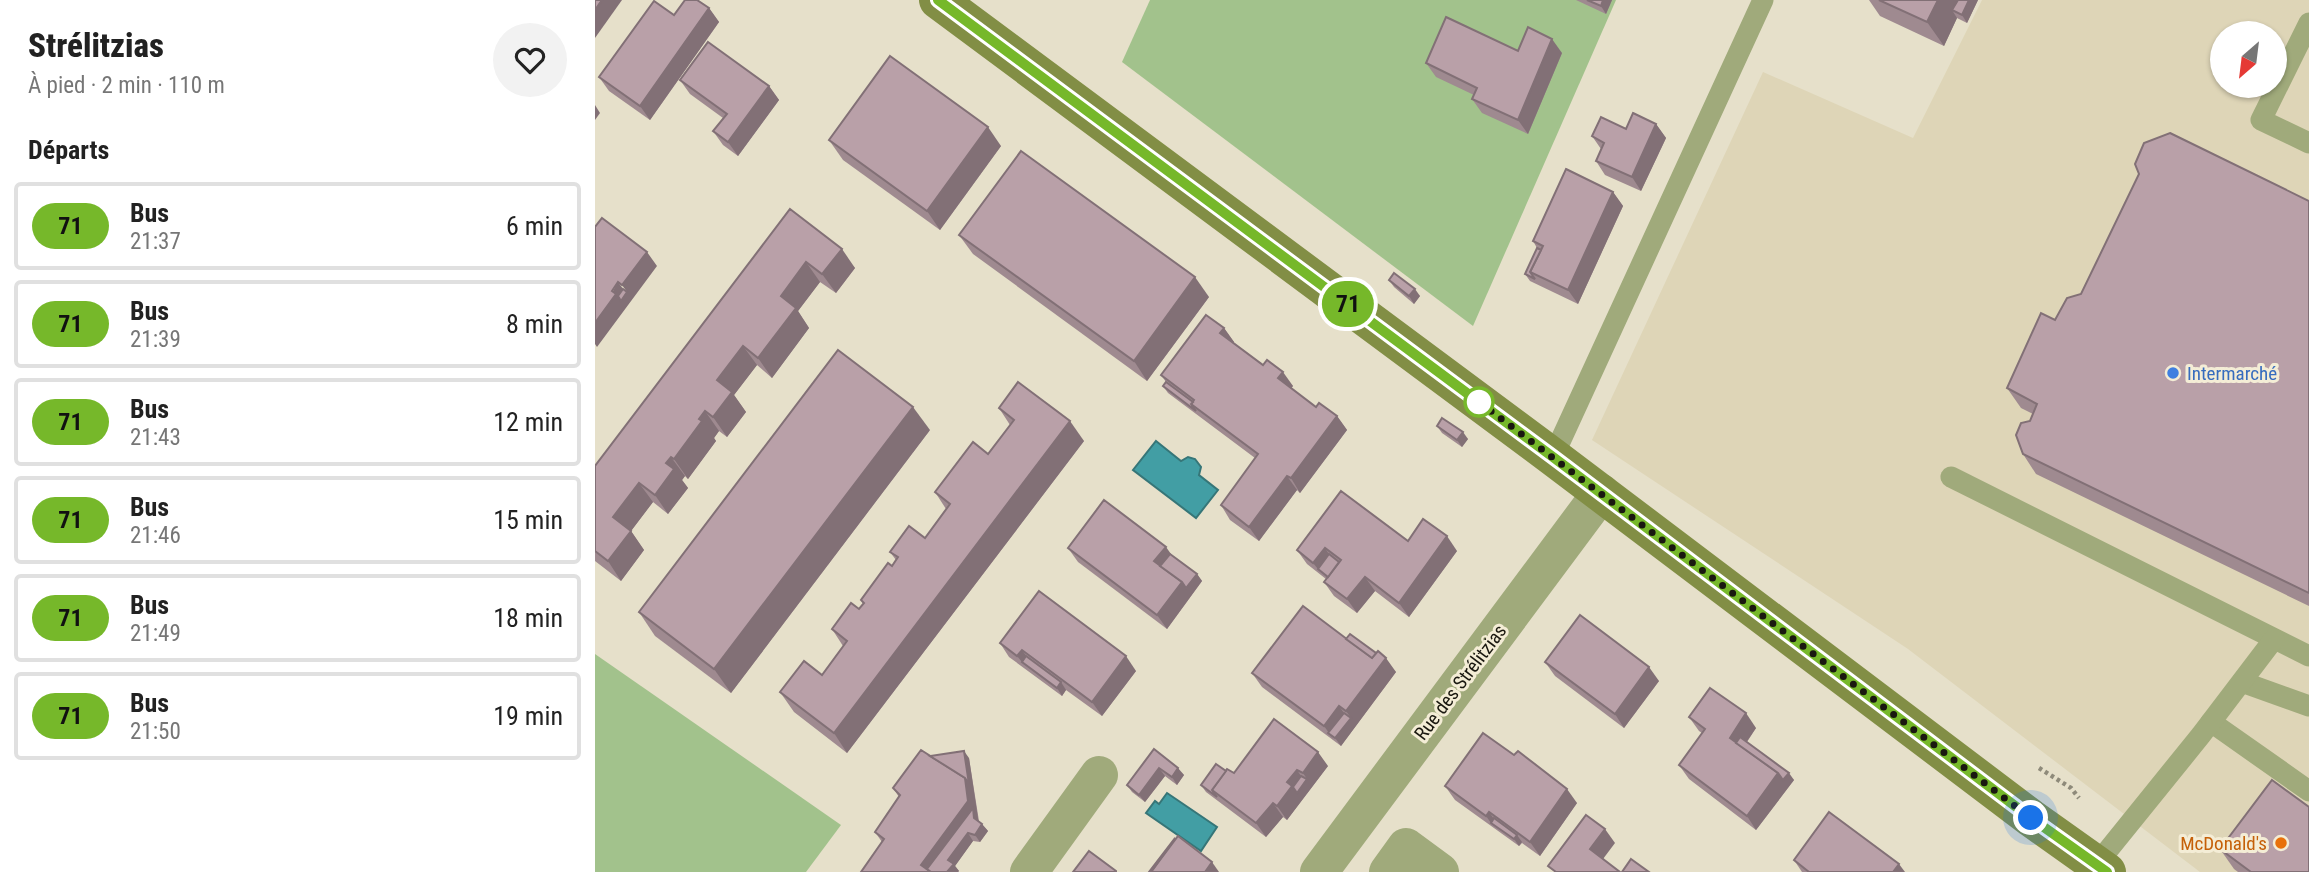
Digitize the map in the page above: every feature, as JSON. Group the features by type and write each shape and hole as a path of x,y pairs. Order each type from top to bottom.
{"main road":[{"path":"938,0 1553,457 2099,870"}],"street":[{"name":"Rue des Strélitzias","path":"1319,872 1601,493"},
{"path":"1029,872 1099,775"},
{"path":"1388,872 1406,847 1440,872"}],"lane":[{"path":"1553,457 1763,0"},
{"path":"2309,23 2261,120 2309,143"},
{"path":"1951,477 2309,656"},
{"path":"2099,870 2274,639"},
{"path":"2242,682 2309,706"},
{"path":"2211,722 2309,791"}],"shaded area":[{"path":"1982,0 2309,0 2309,872 2200,872 1908,649 1592,440 1763,72 1913,138"}],"green space":[{"path":"1150,0 1616,0 1473,326 1122,62"},
{"path":"595,654 841,825 806,872 595,872"}],"water":[{"path":"1156,441 1181,461 1188,457 1195,459 1201,467 1199,475 1218,490 1196,518 1133,470"},
{"path":"1167,793 1217,827 1201,851 1146,813 1155,801 1159,804"}],"building":[{"path":"595,0 602,0 595,10"},
{"path":"685,0 697,0 709,8 640,106 599,77 654,1 674,15"},
{"path":"1587,0 1603,0 1601,6"},
{"path":"1879,0 1938,0 1927,22"},
{"path":"1958,0 1969,0 1962,15 1952,10"},
{"path":"1446,17 1518,51 1528,27 1552,39 1518,120 1472,99 1477,88 1426,63"},
{"path":"708,42 769,86 728,142 713,131 727,114 680,80"},
{"path":"890,56 988,127 927,211 829,140"},
{"path":"1633,113 1656,124 1632,177 1596,161 1604,143 1592,136 1601,117 1626,129"},
{"name":"Intermarché","path":"2170,133 2309,201 2309,593 2023,454 2016,435 2021,423 2030,421 2037,404 2007,388 2041,313 2055,320 2067,298 2081,294 2139,174 2135,164 2144,143"},
{"path":"1021,151 1195,277 1134,361 959,235"},
{"path":"1566,169 1613,192 1568,290 1530,272 1543,246 1533,241"},
{"path":"790,209 842,249 822,274 806,262 781,296 796,308 758,358 743,346 717,380 732,392 713,417 705,411 699,419 702,421 674,459 671,457 666,463 674,469 655,495 639,483 613,517 631,531 608,561 595,551 595,466"},
{"path":"602,218 647,252 622,285 618,282 612,291 616,294 595,323 595,227"},
{"path":"1537,248 1541,250 1530,272 1535,279 1525,274"},
{"path":"1394,273 1415,289 1409,296 1389,280"},
{"path":"623,289 627,292 621,301 618,296"},
{"path":"1206,315 1224,328 1220,333 1263,365 1267,360 1283,372 1278,378 1316,407 1319,403 1337,416 1291,478 1287,476 1249,527 1221,505 1258,454 1191,404 1194,400 1161,375"},
{"path":"838,350 913,407 714,669 639,612"},
{"path":"1018,382 1070,421 834,733 780,692 804,661 822,675 847,641 832,629 851,603 859,609 864,603 861,600 888,563 892,566 898,557 890,552 909,526 925,538 950,504 935,492 973,442 988,454 1014,420 999,408"},
{"path":"1166,382 1193,402 1191,404 1196,411 1163,386"},
{"path":"1442,418 1463,432 1457,440 1437,426"},
{"path":"1341,491 1408,541 1423,519 1447,536 1399,603 1365,577 1347,599 1324,582 1341,560 1325,548 1313,563 1297,550"},
{"path":"1104,500 1166,547 1154,561 1182,582 1157,615 1068,548"},
{"path":"1170,554 1197,574 1186,588 1160,566"},
{"path":"1329,554 1339,562 1328,577 1318,569"},
{"path":"1039,591 1126,656 1092,702 1022,650 1017,656 1000,643"},
{"path":"1303,606 1372,658 1378,651 1386,658 1346,711 1339,706 1324,726 1252,673"},
{"path":"1580,615 1649,667 1615,714 1545,662"},
{"path":"1350,634 1376,653 1372,658 1346,639"},
{"path":"1026,656 1061,682 1057,688 1022,662"},
{"path":"1710,688 1746,713 1730,738 1778,773 1747,816 1679,765 1705,729 1689,717"},
{"path":"1344,713 1351,718 1335,738 1328,733"},
{"path":"1274,719 1318,752 1303,773 1297,770 1287,782 1292,786 1277,806 1273,803 1256,823 1212,790 1227,769 1234,773"},
{"path":"1483,733 1514,755 1518,751 1567,789 1530,842 1489,812 1486,816 1445,786"},
{"path":"1740,737 1789,773 1783,780 1778,773 1736,743"},
{"path":"1154,749 1178,768 1172,777 1159,768 1139,795 1127,785"},
{"path":"921,750 965,778 968,801 921,865 931,872 861,872 884,839 875,832 900,795 893,788"},
{"path":"964,751 969,784 965,778 930,756"},
{"path":"1216,764 1226,771 1212,790 1217,797 1201,785"},
{"path":"1301,776 1307,779 1297,793 1293,787"},
{"name":"McDonald's","path":"2272,780 2309,807 2309,872 2251,872 2220,849"},
{"path":"973,808 974,818 982,824 975,835 968,833 948,860 954,864 947,872 931,872 927,869"},
{"path":"1829,812 1899,864 1893,872 1809,872 1794,860"},
{"path":"1586,815 1605,829 1590,849 1620,872 1556,872 1548,866"},
{"path":"1494,818 1517,835 1514,839 1491,823"},
{"path":"1178,836 1212,862 1205,872 1151,872"},
{"path":"1175,838 1151,872 1149,872"},
{"path":"1089,851 1116,871 1116,872 1073,872"},
{"path":"1631,859 1649,872 1622,872"}],"bus line":[{"name":"71","path":"938,0 1553,457 2031,818 2107,872"}],"place":[{"name":"Intermarché","path":"2173,373"},
{"name":"McDonald's","path":"2281,843"}],"route":[{"path":"1479,402 1475,399 2031,818"}]}
